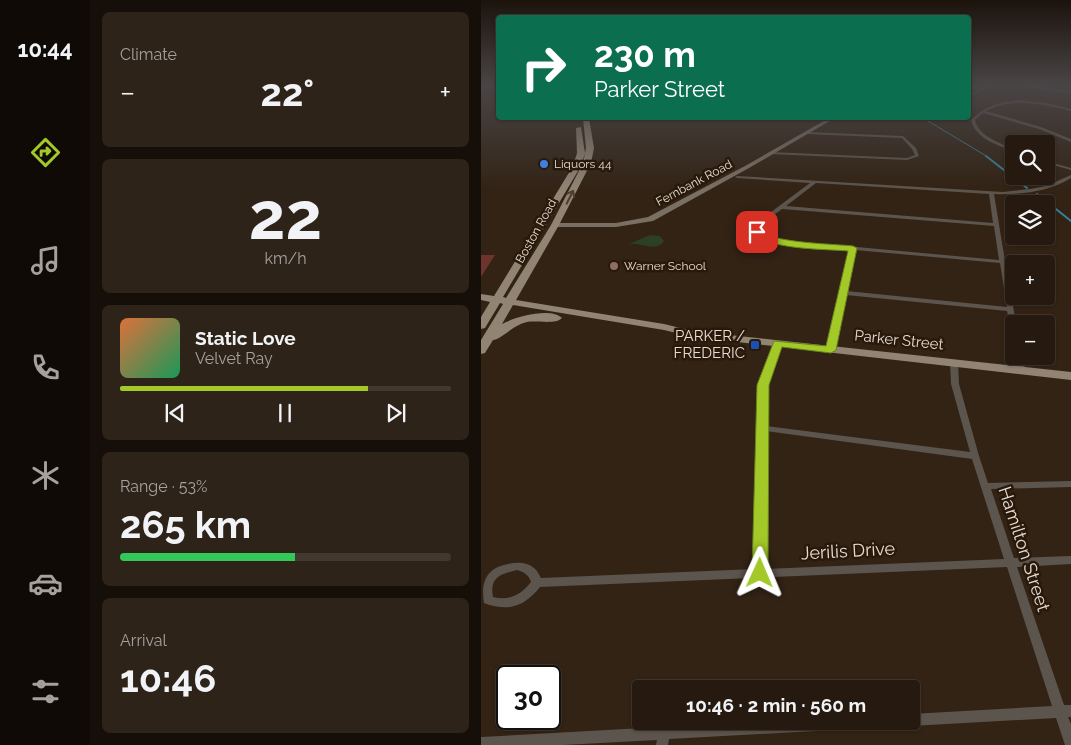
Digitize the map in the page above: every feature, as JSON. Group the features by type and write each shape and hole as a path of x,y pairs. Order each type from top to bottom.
{"main road":[{"name":"Boston Road","path":"481,326 490,304 510,277 579,163 581,150 577,120"},
{"name":"Boston Road","path":"481,351 530,270 589,160 590,148 586,120"},
{"name":"Fernbank Road","path":"555,225 616,226 650,219 829,120"},
{"path":"530,270 526,292 531,297 568,312"},
{"path":"481,291 500,286 510,277"},
{"name":"Parker Street","path":"481,297 490,304 568,312 664,327 693,334"},
{"name":"Parker Street","path":"509,306 556,318 645,332 693,334 1071,376"},
{"path":"481,351 499,331 510,324 534,317 556,318"}],"street":[{"path":"973,120 973,125 977,131 1005,146"},
{"path":"1012,120 1071,141"},
{"path":"770,153 907,159 917,156 914,149 903,137 807,133"},
{"path":"1055,165 1071,169"},
{"path":"737,177 991,193 1035,190 1059,184 1071,176"},
{"path":"816,181 758,226 757,232 759,236 775,241 1004,262"},
{"path":"991,193 1012,315"},
{"path":"782,208 997,225"},
{"path":"831,350 853,248"},
{"path":"844,293 1011,309"},
{"path":"760,573 763,385 778,344"},
{"name":"Hamilton Street","path":"954,362 955,384 975,456 1065,711 1071,744"},
{"path":"1020,365 1021,370"},
{"path":"762,428 975,456"},
{"path":"986,486 1071,484"},
{"name":"Jerilis Drive","path":"537,583 1011,561 1071,560"},
{"path":"517,566 527,568 534,573 537,583 531,591 517,602 498,603 488,600 485,590 487,581 493,574 502,569 517,566"},
{"path":"920,719 1065,711"},
{"path":"481,743 663,740 782,730"}],"green space":[{"path":"650,235 660,236 664,241 652,247 629,244"}],"building":[{"path":"481,255 495,255 481,277"}],"waterway":[{"path":"926,120 988,157"},
{"path":"986,156 1027,188"},
{"path":"1037,194 1071,221"}],"place":[{"name":"Liquors 44","path":"544,164"},
{"name":"Warner School","path":"614,266"},
{"name":"PARKER / FREDERIC","path":"755,345"}],"route":[{"path":"757,232 759,236 775,241 853,248 831,350 778,344 763,385 760,573"}]}
